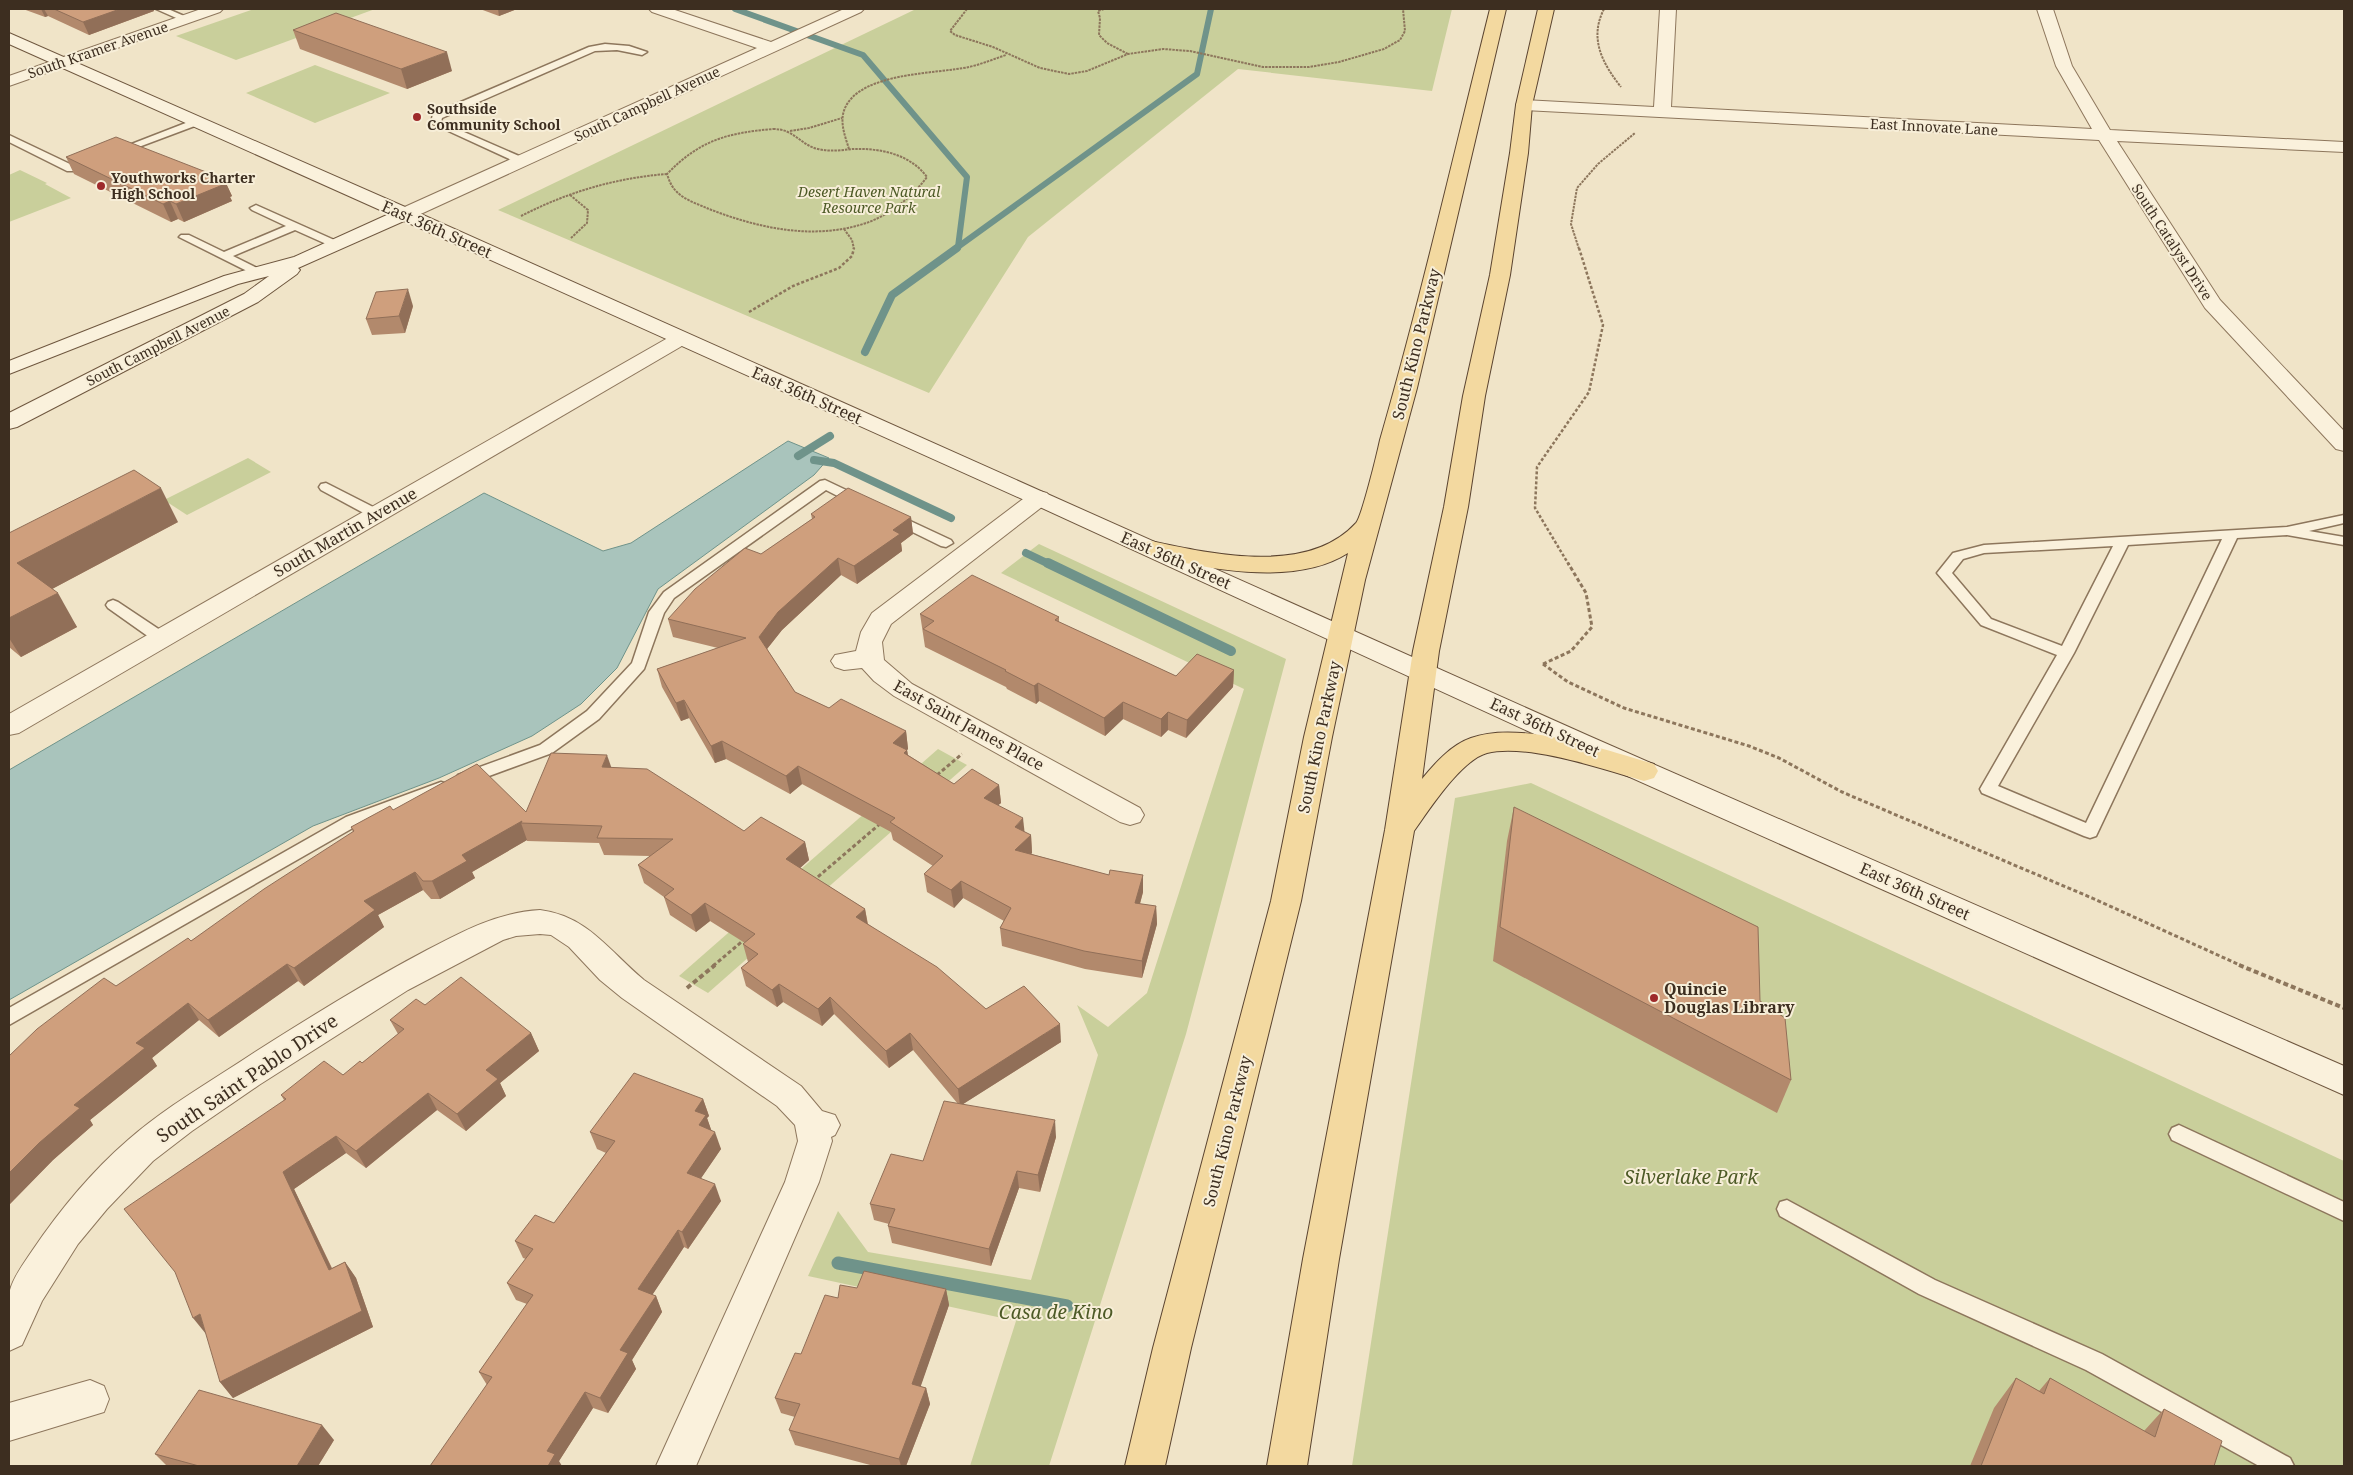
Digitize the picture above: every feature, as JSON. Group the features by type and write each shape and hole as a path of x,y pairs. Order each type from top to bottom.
{"main road":[{"name":"South Kino Parkway","path":"1144,1466 1172,1348 1286,902 1318,737 1341,634 1406,388 1498,9"},
{"path":"1287,1466 1321,1259 1400,830 1423,672 1456,507 1474,396 1500,275 1520,153 1524,105 1546,9"},
{"path":"1150,548 1199,559 1269,563 1308,560 1327,555 1369,524"},
{"path":"1400,830 1434,781 1456,761 1480,744 1522,742 1572,751 1644,771"}],"street":[{"name":"South Kramer Avenue","path":"9,81 216,9"},
{"path":"657,9 771,47"},
{"name":"South Campbell Avenue","path":"9,368 231,280 301,261 856,9"},
{"path":"1662,113 1668,9"},
{"name":"South Catalyst Drive","path":"2045,9 2064,66 2077,91 2212,304 2344,444"},
{"name":"East 36th Street","path":"9,38 1039,498 1644,771 2344,1081"},
{"name":"East Innovate Lane","path":"1524,105 2344,147"},
{"name":"South Campbell Avenue","path":"9,422 251,298 301,261"},
{"name":"South Martin Avenue","path":"9,726 680,339"},
{"path":"844,661 870,658 867,650 870,635 880,620 1039,498"},
{"name":"East Saint James Place","path":"870,658 886,678 903,690 1130,815"},
{"name":"South Saint Pablo Drive","path":"9,1333 29,1289 66,1233 98,1194 142,1150 178,1122 311,1033 408,974 474,941 513,925 563,919 566,928 585,941 612,971 662,1010"},
{"path":"662,1010 789,1096 818,1126 802,1182 676,1466"},
{"path":"9,1422 90,1399"}],"lane":[{"path":"161,9 186,19"},
{"path":"522,161 452,132 436,123 437,116 592,49 605,45 625,47 642,52"},
{"path":"9,138 71,169 196,122"},
{"path":"256,208 337,245"},
{"path":"224,256 295,226"},
{"path":"185,237 259,273"},
{"path":"9,1017 352,821 546,748 593,715 639,665 657,612 669,595 824,484 946,543"},
{"path":"326,486 376,514"},
{"path":"2066,654 1986,622 1944,572 1958,556 1984,549 2287,531 2344,519"},
{"path":"2287,531 2344,541"},
{"path":"2123,541 2066,654 1988,789 2090,832 2232,534"},
{"path":"113,606 161,638"},
{"path":"2179,1134 2344,1212"},
{"path":"1787,1209 1927,1287 2094,1362 2282,1466"}],"path":[{"path":"968,9 950,31 955,35 999,50 1042,71 1070,74 1091,70 1115,58 1150,50 1184,50 1249,65 1292,68 1334,65 1388,48 1401,40 1405,31 1403,9"},
{"path":"1093,9 1100,11 1104,9"},
{"path":"1604,9 1600,14 1595,39 1605,67 1624,91 1644,102 1635,134 1598,164 1577,188 1571,224 1603,325 1590,392 1537,467 1535,508 1586,593 1592,627 1576,649 1561,658 1543,664 1568,682 1624,708 1749,746 1779,758 1851,796 2092,898 2230,961 2344,1008"},
{"path":"1100,11 1099,35 1107,43 1129,54"},
{"path":"849,149 841,121 847,104 862,91 907,74 971,66 1006,54"},
{"path":"521,216 545,203 606,182 632,176 667,174 684,155 711,139 748,130 773,129 790,131 809,128 842,118"},
{"path":"667,174 673,188 689,200 726,216 771,228 806,230 844,229 866,224 888,212 917,191 927,177 922,168 884,151 822,150 806,146 790,131"},
{"path":"570,195 588,210 587,223 571,238"},
{"path":"748,312 798,283 832,271 850,260 853,250 853,238 844,229"},
{"path":"931,780 984,735"},
{"path":"810,884 886,819"},
{"path":"662,1010 749,936"}],"green space":[{"path":"254,9 375,9 236,60 176,36"},
{"name":"Desert Haven Natural Resource Park","path":"916,9 1452,9 1432,91 1238,69 1028,237 929,393 498,210"},
{"path":"315,65 390,93 315,123 246,93"},
{"path":"20,170 47,183 45,184 71,198 9,222 9,175"},
{"path":"248,458 271,472 187,515 164,500"},
{"name":"Casa de Kino","path":"1039,544 1286,659 1186,1034 1049,1466 970,1466 1016,1321 808,1276 838,1211 868,1252 1031,1280 1098,1055 1077,1005 1108,1027 1147,993 1244,689 1001,573"},
{"path":"938,749 967,765 708,993 679,976"},
{"name":"Silverlake Park","path":"1531,783 2344,1161 2344,1466 1352,1466 1455,798"}],"water":[{"path":"788,441 829,458 814,475 658,589 617,668 581,704 532,736 439,778 313,826 9,1000 9,770 484,493 603,551 631,543"}],"building":[{"path":"54,9 120,9 83,22"},
{"path":"336,13 447,52 401,69 293,30"},
{"path":"116,137 224,179 219,181 225,184 176,204 170,201 163,204 66,157"},
{"path":"408,289 399,316 366,319 376,292"},
{"path":"134,470 161,488 17,563 58,593 9,618 9,533"},
{"path":"848,488 911,517 893,530 900,534 854,566 838,558 778,612 759,637 795,692 829,708 841,699 906,731 893,743 907,750 904,753 954,784 972,769 999,785 984,798 1023,818 1015,827 1031,835 1015,850 1109,875 1110,870 1143,875 1135,903 1156,906 1142,961 1084,951 1000,928 1011,908 961,881 951,890 924,874 943,856 890,822 895,818 798,766 786,776 722,741 711,746 684,700 676,703 657,669 746,638 668,619 695,589 745,548 761,554 815,517 811,514"},
{"path":"972,575 1059,617 1055,620 1176,676 1197,654 1234,670 1187,720 1168,712 1161,719 1123,702 1104,718 1038,683 1034,686 923,629 934,621 920,614"},
{"path":"551,753 607,755 602,767 647,769 744,831 761,817 805,842 786,859 865,909 856,917 937,967 986,1009 1024,986 1060,1024 958,1089 910,1033 886,1051 830,997 818,1009 779,984 772,990 741,968 758,954 743,944 755,934 705,903 691,915 664,897 674,889 638,865 673,839 597,838 602,826 521,823 522,821 462,855 467,861 432,881 423,881 415,872 364,901 375,910 294,968 287,964 208,1020 188,1003 136,1043 145,1048 74,1105 80,1108 39,1143 9,1173 9,1056 37,1029 104,978 116,986 188,938 191,941 264,889 354,831 351,827 390,806 393,810 477,764 526,812"},
{"name":"Quincie Douglas Library","path":"1514,807 1758,927 1760,1001 1785,1018 1791,1080 1500,927"},
{"path":"461,977 531,1033 486,1070 498,1079 457,1114 428,1093 356,1151 336,1136 283,1172 329,1270 345,1262 362,1311 220,1382 200,1314 193,1318 175,1272 124,1209 286,1099 281,1095 324,1061 343,1075 360,1061 362,1063 404,1029 390,1020 416,999 425,1005"},
{"path":"634,1073 703,1099 695,1111 706,1115 699,1125 715,1132 687,1173 715,1184 682,1232 678,1230 638,1289 656,1296 620,1350 628,1353 600,1398 585,1392 547,1451 555,1454 548,1466 430,1466 492,1377 479,1372 533,1295 507,1283 533,1249 515,1241 535,1215 554,1223 615,1141 590,1132"},
{"path":"944,1101 1055,1120 1038,1175 1017,1171 989,1249 888,1226 895,1209 870,1204 891,1154 923,1161"},
{"path":"864,1271 946,1289 912,1384 926,1388 899,1459 789,1430 800,1404 775,1398 795,1353 801,1354 825,1295 838,1298 840,1285 857,1288"},
{"path":"2016,1378 2044,1394 2050,1378 2155,1437 2164,1409 2222,1441 2214,1466 1981,1466"},
{"path":"199,1390 322,1425 297,1466 199,1466 155,1454"}],"waterway":[{"path":"735,9 863,55 967,177 958,247"},
{"path":"958,247 1197,74 1211,9"},
{"path":"865,352 892,295 957,248"},
{"path":"798,456 830,436"},
{"path":"814,460 834,463 951,518"},
{"path":"1026,553 1051,565"},
{"path":"1048,563 1231,651"},
{"path":"838,1263 1067,1306"}],"place":[{"name":"Southside Community School","path":"417,117"},
{"name":"Youthworks Charter High School","path":"101,186"},
{"name":"Quincie Douglas Library","path":"1654,998"}]}
